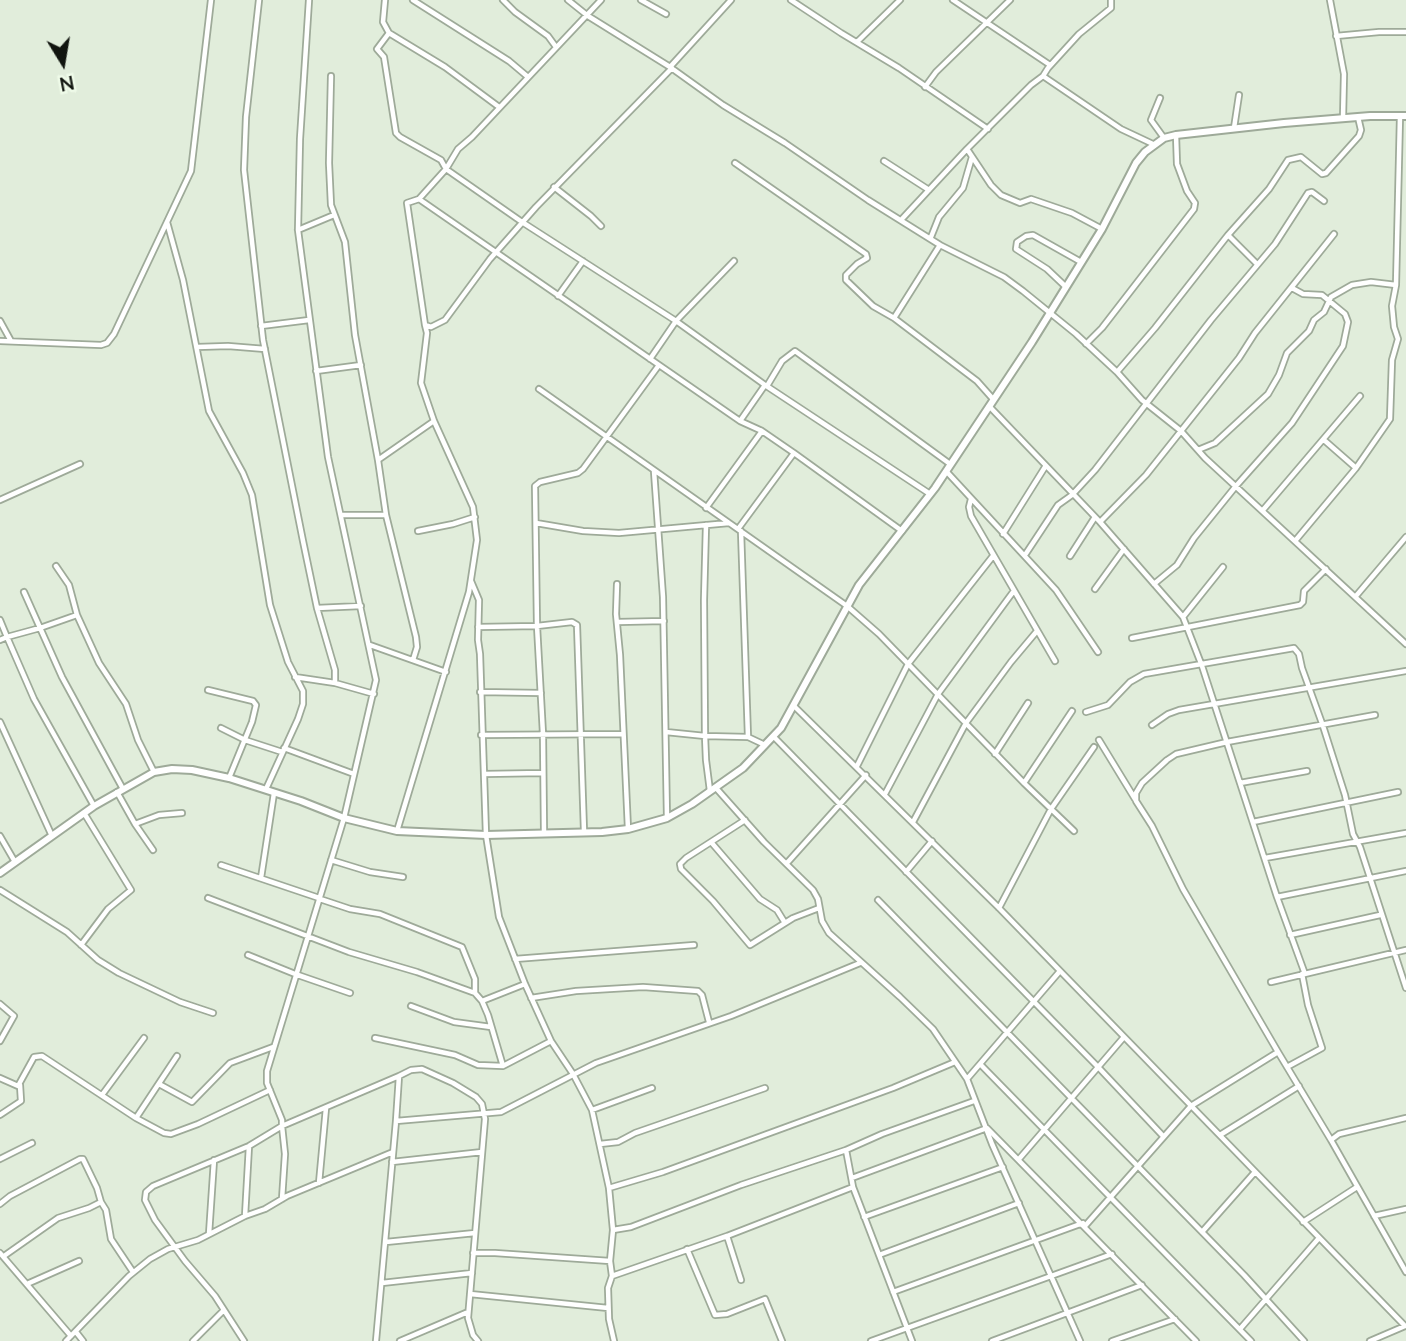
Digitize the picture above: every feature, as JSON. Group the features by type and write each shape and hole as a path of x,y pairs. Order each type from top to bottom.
{"street":[{"path":"0,341 93,345 107,343 114,334 191,171 211,0"},
{"path":"259,0 246,117 244,170 261,326 317,608 335,670 335,683"},
{"path":"282,1199 285,1136 267,1079 273,1046 344,818 376,680 328,457 298,230 300,139 309,0"},
{"path":"385,0 383,22 389,33 465,80 499,107"},
{"path":"413,0 509,61 528,78"},
{"path":"503,0 548,36 556,47"},
{"path":"568,0 587,16 671,68 831,176 940,245 1004,277 1050,312 1406,643"},
{"path":"397,831 413,771 446,672 471,580 477,540 475,517 434,421 421,382 427,333 407,203 419,199 446,169 453,155 601,0"},
{"path":"641,0 666,14"},
{"path":"425,325 431,327 445,320 522,222 671,68 732,0"},
{"path":"791,0 899,68 988,129"},
{"path":"857,42 900,0"},
{"path":"953,0 1050,65"},
{"path":"925,87 936,72 1010,0"},
{"path":"901,220 967,149 1043,76 1079,34 1111,8 1111,0"},
{"path":"1330,0 1344,74 1343,118"},
{"path":"1336,36 1406,32"},
{"path":"389,33 377,48 384,57 396,132 441,160 446,169 522,222 676,321 766,385 930,494"},
{"path":"331,76 330,193 334,215 345,242 355,335 386,515 416,637 417,647 413,660"},
{"path":"1043,76 1121,129 1155,145"},
{"path":"1234,129 1239,95"},
{"path":"1160,98 1151,120 1164,138"},
{"path":"0,873 94,806 120,791 154,772 182,769 229,778 344,818 397,831 486,835 628,829 667,818 743,768 774,737 870,569 946,471 1102,229 1136,163 1164,138 1176,135 1343,118 1403,115 1396,285 1392,306 1398,339 1392,360 1390,419 1356,468 1295,541"},
{"path":"1117,372 1228,235 1269,189 1288,160 1301,157 1322,174 1326,173 1359,136 1359,117"},
{"path":"1086,344 1102,328 1194,209 1195,203 1187,191 1177,164 1176,135"},
{"path":"967,149 1001,195 1020,203 1031,199 1072,213 1102,229"},
{"path":"931,237 939,217 963,187 972,156"},
{"path":"884,161 929,190"},
{"path":"735,163 866,254 867,258 846,275 846,280 873,306 894,318 977,381 993,398"},
{"path":"554,187 601,226"},
{"path":"1025,555 1058,505 1072,495 1095,470 1256,263 1275,244 1308,193 1312,192 1324,201"},
{"path":"419,199 740,421 794,453 902,531"},
{"path":"298,230 334,215"},
{"path":"167,222 183,280 209,411 252,495 270,605 288,662 303,691 303,704 266,789"},
{"path":"1066,287 1016,249 1017,242 1033,234 1081,262"},
{"path":"1100,523 1146,475 1334,234"},
{"path":"1228,235 1256,263"},
{"path":"894,318 940,245"},
{"path":"558,296 583,261"},
{"path":"650,359 676,321 734,261"},
{"path":"1198,450 1215,443 1268,394 1287,354 1309,331 1314,320 1324,312 1329,299 1352,285 1371,282 1396,285"},
{"path":"1154,584 1177,565 1236,486 1292,423 1343,346 1348,322 1345,314 1322,295 1303,294 1292,288"},
{"path":"261,326 309,320"},
{"path":"0,321 11,341"},
{"path":"197,347 265,349"},
{"path":"740,421 782,361 795,351 950,464"},
{"path":"316,371 361,365"},
{"path":"544,832 543,734 537,626 537,484 578,473 659,365"},
{"path":"539,389 847,607 879,634 1074,831"},
{"path":"1263,510 1360,396"},
{"path":"989,405 1124,549 1183,618 1188,628 1303,974 1308,1005 1322,1048 1287,1067"},
{"path":"378,460 434,421"},
{"path":"706,508 762,432"},
{"path":"1324,440 1356,468"},
{"path":"748,737 740,530 794,453"},
{"path":"0,500 80,464"},
{"path":"1003,534 1045,467"},
{"path":"654,471 664,621 667,818"},
{"path":"946,471 1056,590 1098,652"},
{"path":"971,498 971,516 1055,661"},
{"path":"341,515 386,515"},
{"path":"418,531 475,517"},
{"path":"1070,556 1095,517"},
{"path":"536,523 583,531 620,533 729,523"},
{"path":"706,525 705,736 706,760 713,790 813,890 822,921 829,933 933,1029 967,1079 974,1101 1080,1341"},
{"path":"1356,596 1406,537"},
{"path":"1095,589 1124,549"},
{"path":"857,766 908,664 993,556"},
{"path":"56,566 69,584 77,615 99,663 125,704 138,740 154,772"},
{"path":"1183,618 1223,567"},
{"path":"1132,638 1300,605 1304,591 1326,569"},
{"path":"471,580 479,600 486,835 499,917 524,984 551,1041 592,1110 609,1188 613,1230 608,1308 614,1341"},
{"path":"617,583 628,829"},
{"path":"24,592 62,677 135,824 153,850"},
{"path":"886,794 938,694 1013,592"},
{"path":"317,608 361,606"},
{"path":"0,640 77,615"},
{"path":"0,620 34,699 94,806"},
{"path":"618,622 664,621"},
{"path":"478,627 537,626 572,622 578,627 584,831"},
{"path":"913,822 966,723 1037,631"},
{"path":"370,645 446,672"},
{"path":"1086,712 1108,705 1130,682 1144,674 1294,648 1299,654 1311,688 1346,802 1353,834 1370,876 1380,915 1396,953 1406,988"},
{"path":"1152,725 1168,714 1215,703 1406,671"},
{"path":"295,677 335,683 374,694"},
{"path":"208,690 255,702 252,722 229,778"},
{"path":"480,692 541,693"},
{"path":"995,754 1028,703"},
{"path":"794,706 999,908 1406,1326 1370,1341"},
{"path":"1024,783 1072,711"},
{"path":"1136,800 1136,793 1142,783 1176,754 1374,715"},
{"path":"0,722 52,836"},
{"path":"221,728 245,740 354,774"},
{"path":"666,732 748,737 766,746"},
{"path":"481,735 623,734"},
{"path":"774,737 1163,1136"},
{"path":"1098,740 1152,826 1196,912 1406,1272"},
{"path":"999,908 1051,809 1094,747"},
{"path":"1240,783 1307,771"},
{"path":"484,774 543,773"},
{"path":"787,863 866,775"},
{"path":"261,878 274,792"},
{"path":"1253,822 1398,792"},
{"path":"80,945 108,909 131,890 84,813"},
{"path":"135,824 159,816 182,813"},
{"path":"745,820 680,864 681,869 713,901 750,945 785,923 819,908"},
{"path":"1265,858 1406,833"},
{"path":"0,836 15,862"},
{"path":"906,872 932,841"},
{"path":"711,842 760,899 777,910 785,923"},
{"path":"331,860 370,872 403,877"},
{"path":"221,864 350,909 380,914 399,924 457,944 464,950 470,965 475,979 475,993"},
{"path":"1277,897 1370,876 1406,871"},
{"path":"0,890 67,932 97,960 119,973 180,1002 212,1013"},
{"path":"208,898 306,936 475,993 482,1001 503,1066"},
{"path":"878,900 1267,1299 1304,1341"},
{"path":"1290,935 1380,915"},
{"path":"515,959 694,945"},
{"path":"1271,982 1406,950"},
{"path":"248,955 295,975 351,993"},
{"path":"396,1121 501,1112 573,1074 731,1016 860,963"},
{"path":"967,1079 1060,971"},
{"path":"482,1001 524,984"},
{"path":"531,998 576,991 643,987 698,990 702,995 709,1022"},
{"path":"0,1003 14,1016 0,1041"},
{"path":"411,1006 454,1022 491,1027"},
{"path":"1019,1159 1124,1037"},
{"path":"102,1096 144,1038"},
{"path":"375,1038 455,1055 478,1065 503,1066 551,1041"},
{"path":"159,1084 192,1102 230,1063 273,1046"},
{"path":"893,1292 1084,1225 1191,1106 1278,1052"},
{"path":"0,1115 21,1101 20,1084 34,1057 38,1055 164,1133 178,1133 270,1090"},
{"path":"136,1118 177,1056"},
{"path":"609,1188 663,1172 893,1088 955,1062"},
{"path":"981,1065 1251,1341"},
{"path":"244,1341 224,1310 155,1220 145,1200 146,1192 149,1188 249,1146 282,1126 411,1070 426,1070 476,1097 482,1104 482,1152 468,1312 471,1328 478,1341"},
{"path":"376,1341 400,1076"},
{"path":"0,1078 15,1087 20,1084"},
{"path":"1220,1135 1299,1086"},
{"path":"592,1110 652,1088"},
{"path":"600,1144 618,1142 635,1133 765,1088"},
{"path":"613,1230 631,1227 974,1101"},
{"path":"319,1183 326,1108"},
{"path":"1331,1140 1339,1134 1406,1118"},
{"path":"987,1128 1196,1341"},
{"path":"852,1178 987,1128"},
{"path":"0,1159 32,1143"},
{"path":"245,1216 249,1146"},
{"path":"846,1150 853,1187 912,1341"},
{"path":"66,1341 133,1272 150,1259 393,1152"},
{"path":"392,1162 482,1152"},
{"path":"0,1204 80,1159 84,1161 105,1207 111,1239 133,1272"},
{"path":"209,1234 214,1160"},
{"path":"864,1217 1003,1167"},
{"path":"1202,1232 1255,1172"},
{"path":"612,1276 727,1236 853,1187"},
{"path":"1303,1222 1357,1187"},
{"path":"83,1341 1,1254 58,1218 89,1209 101,1202"},
{"path":"879,1255 1019,1203"},
{"path":"1374,1216 1406,1209"},
{"path":"385,1242 475,1233"},
{"path":"727,1236 741,1280"},
{"path":"1240,1329 1319,1238"},
{"path":"687,1250 715,1315 727,1314 765,1298 782,1341"},
{"path":"473,1253 610,1261"},
{"path":"871,1341 1112,1254"},
{"path":"27,1284 79,1261"},
{"path":"382,1283 472,1273"},
{"path":"992,1341 1142,1285"},
{"path":"470,1294 608,1308"},
{"path":"193,1341 224,1310"},
{"path":"400,1341 468,1312"},
{"path":"1112,1341 1175,1319"}]}
